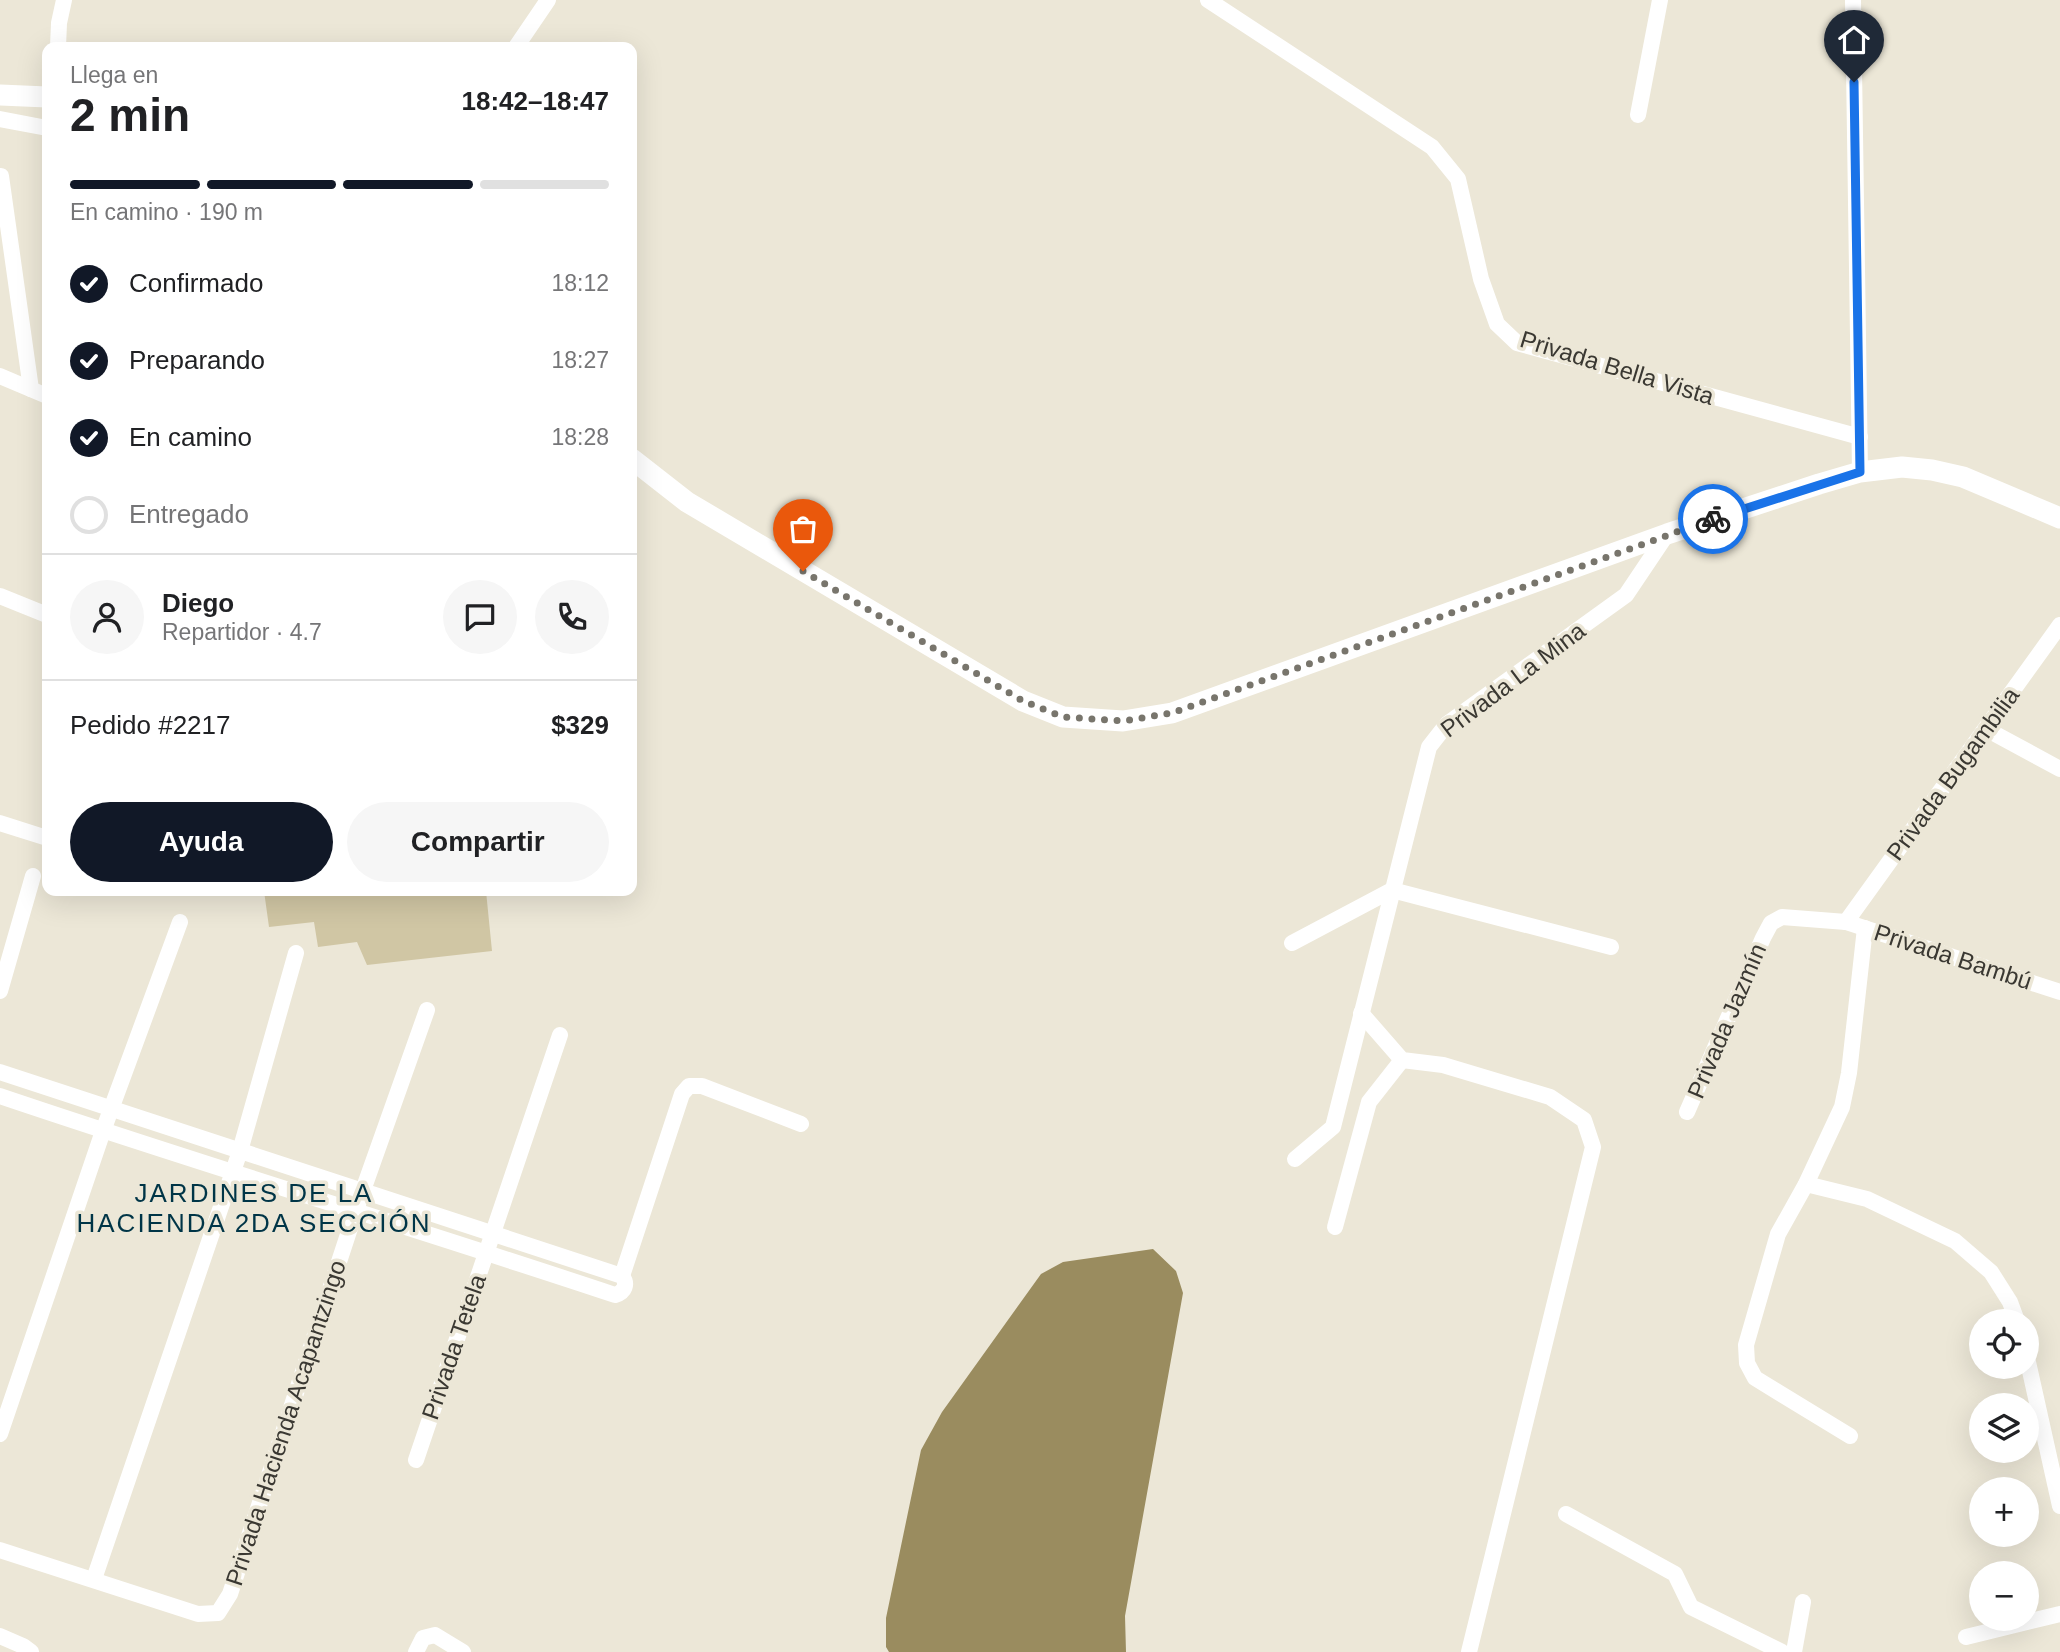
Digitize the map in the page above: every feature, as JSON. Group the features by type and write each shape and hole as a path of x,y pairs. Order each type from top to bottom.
{"main road":[{"path":"0,95 42,97"},
{"path":"637,463 687,502 1023,701 1063,717 1123,721 1172,713 1667,534 1860,472 1902,467 1963,477 2060,518"}],"street":[{"path":"58,42 64,0"},
{"path":"519,42 548,0"},
{"name":"Privada Bella Vista","path":"1208,0 1432,147 1458,179 1481,279 1497,324 1517,343 1860,437"},
{"path":"1638,115 1660,0"},
{"path":"1853,0 1860,472"},
{"path":"0,119 42,127"},
{"path":"1,176 31,389"},
{"path":"0,376 42,394"},
{"name":"Privada La Mina","path":"1295,1159 1333,1127 1429,747 1447,724 1626,595 1667,534"},
{"path":"0,596 42,613"},
{"name":"Privada Bugambilia","path":"1846,922 2060,625"},
{"path":"1986,729 2060,769"},
{"path":"0,823 42,836"},
{"path":"0,990 33,876"},
{"path":"1292,943 1392,890 1611,947"},
{"name":"Privada Jazmín","path":"1687,1112 1770,923 1782,918 1846,922"},
{"path":"0,1434 103,1131 180,922"},
{"name":"Privada Bambú","path":"1846,922 2060,992"},
{"path":"1850,1437 1755,1378 1746,1363 1746,1345 1778,1234 1806,1184 1842,1107 1849,1073 1865,928"},
{"path":"0,1550 94,1579 240,1151 296,953"},
{"name":"Privada Hacienda Acapantzingo","path":"94,1579 198,1614 218,1613 230,1594 362,1191 427,1010"},
{"path":"1361,1013 1402,1059 1443,1065 1550,1097 1584,1120 1593,1147 1469,1652"},
{"name":"Privada Tetela","path":"416,1460 560,1035"},
{"path":"1335,1227 1368,1102 1402,1059"},
{"path":"0,1072 622,1276 625,1288 615,1295 356,1210 231,1173 0,1096"},
{"path":"622,1276 682,1094 689,1086 702,1086 801,1124"},
{"path":"1806,1184 1867,1199 1955,1241 1991,1272 2013,1309"},
{"path":"2032,1379 2060,1506"},
{"path":"1566,1514 1675,1574 1691,1607 1782,1652"},
{"path":"1794,1652 1803,1602"},
{"path":"1966,1637 2060,1614"},
{"path":"416,1652 423,1638 435,1635 463,1652"},
{"path":"0,1636 31,1652"}],"shaded area":[{"path":"265,896 486,896 492,951 367,965 357,942 318,947 314,922 269,927"},
{"path":"1153,1249 1176,1271 1183,1293 1125,1616 1126,1652 889,1652 886,1647 886,1618 921,1450 942,1412 1041,1274 1063,1262"}],"way so far":[{"path":"803,571 1023,701 1063,717 1123,721 1172,713 1713,519"}],"district":[{"name":"JARDINES DE LA HACIENDA 2DA SECCIÓN","path":"254,1208"}],"route":[{"path":"1713,519 1860,472 1854,82"}]}
